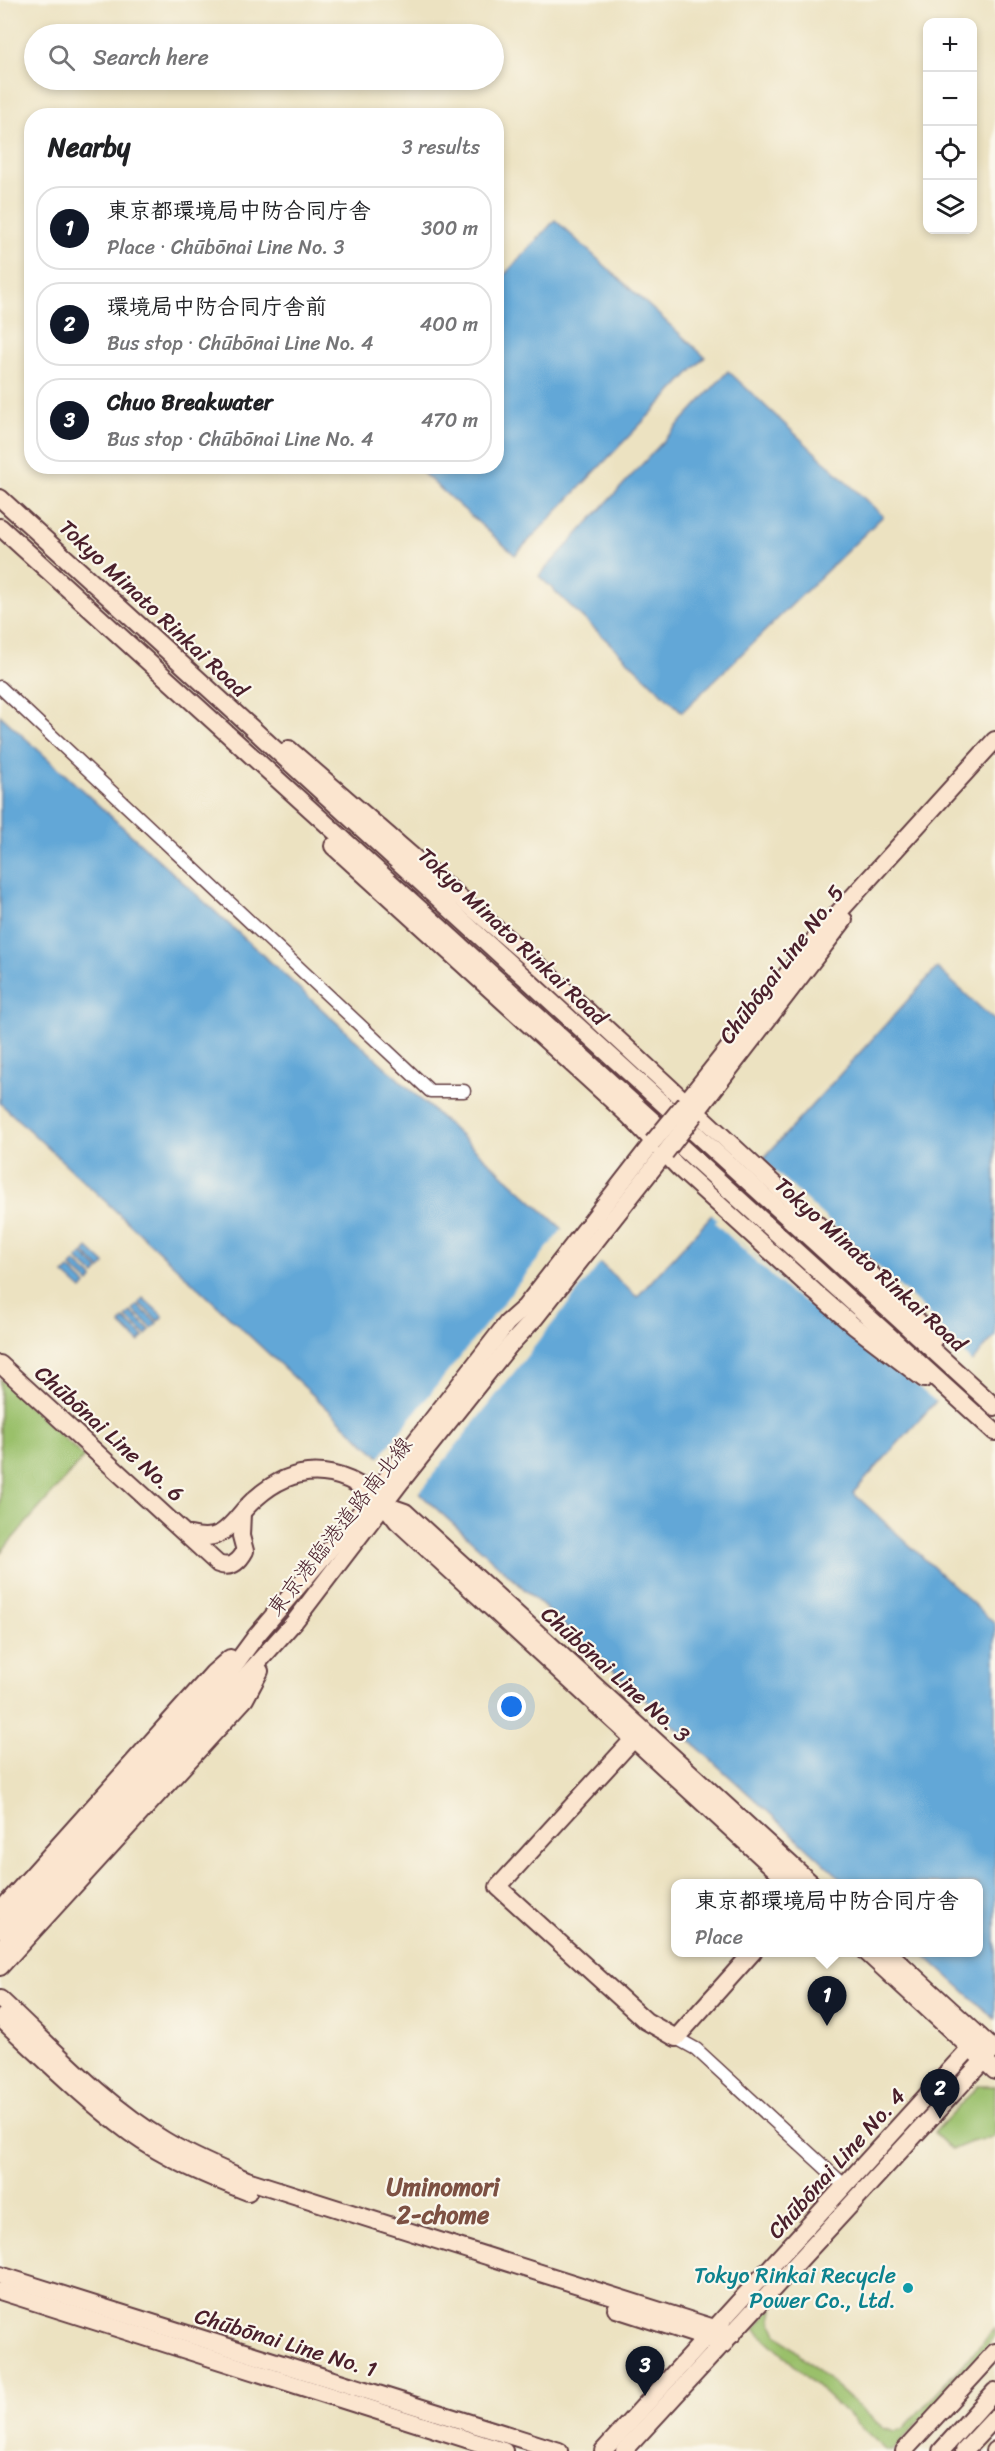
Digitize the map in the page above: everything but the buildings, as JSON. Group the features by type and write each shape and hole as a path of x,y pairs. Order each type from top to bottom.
{"street":[{"path":"0,492 15,510"},
{"name":"Tokyo Minato Rinkai Road","path":"0,498 204,682 995,1432"},
{"name":"Tokyo Minato Rinkai Road","path":"0,527 235,740 707,1157 994,1406"},
{"path":"204,682 226,696 326,779 471,910 540,967 899,1300 979,1393"},
{"path":"0,687 430,1091 464,1091"},
{"path":"235,740 337,850 628,1115 659,1148 854,1326 931,1385 978,1416"},
{"name":"Chūbōgai Line No. 5","path":"690,1108 735,1049 781,1004 902,842 995,740"},
{"name":"東京港臨港道路南北線","path":"0,1950 271,1649 507,1323 525,1307 690,1108"},
{"name":"Chūbōnai Line No. 6","path":"0,1364 211,1555"},
{"path":"242,1513 241,1536 245,1551 241,1558 225,1566 218,1564 211,1555 211,1542 268,1488 282,1481 308,1474 328,1473 352,1479 378,1500"},
{"name":"東京港臨港道路南北線","path":"0,1930 217,1689 256,1636 353,1522 378,1500"},
{"name":"Chūbōnai Line No. 3","path":"378,1500 405,1512 786,1879"},
{"path":"190,1535 201,1538 216,1536"},
{"path":"0,1911 213,1673 256,1636"},
{"path":"0,1967 245,1699 271,1649"},
{"path":"638,1735 498,1887 646,2021 696,2049 845,2186"},
{"name":"Chūbōnai Line No. 3","path":"638,1735 806,1879"},
{"path":"676,2038 749,1957"},
{"path":"871,1957 992,2058"},
{"path":"892,1957 975,2043"},
{"path":"0,1999 123,2112 164,2140 206,2162 247,2180 711,2334"},
{"path":"0,2018 92,2103 131,2134 205,2175 248,2192 728,2339"},
{"name":"Chūbōnai Line No. 4","path":"603,2451 975,2043"},
{"name":"Chūbōnai Line No. 4","path":"624,2451 992,2058"},
{"name":"Chūbōnai Line No. 1","path":"0,2276 559,2451"},
{"name":"Chūbōnai Line No. 1","path":"0,2291 504,2451"},
{"path":"904,2451 995,2352"},
{"path":"941,2451 995,2391"},
{"path":"964,2451 995,2418"}],"green space":[{"path":"0,1379 84,1457 0,1553"},
{"path":"978,2086 995,2086 995,2137 971,2142 952,2150 934,2133"},
{"path":"773,2306 772,2323 777,2334 882,2427 895,2431 903,2429 995,2329 995,2337 892,2451 887,2451 755,2329"}],"water":[{"path":"555,220 705,357 515,555 424,474 504,474 504,275"},
{"path":"728,371 883,516 682,712 539,576"},
{"path":"0,715 637,1297 937,968 995,1021 995,1336 853,1493 995,1624 995,2019 926,1957 983,1957 983,1879 842,1879 359,1438 0,1103"},
{"path":"88,1248 105,1264 101,1269 84,1253"},
{"path":"82,1254 99,1270 95,1275 77,1259"},
{"path":"75,1262 93,1278 89,1283 71,1267"},
{"path":"69,1269 86,1285 82,1290 64,1274"},
{"path":"143,1298 163,1316 158,1321 139,1303"},
{"path":"137,1305 157,1323 152,1328 133,1310"},
{"path":"131,1312 150,1330 146,1335 126,1317"},
{"path":"124,1319 144,1337 139,1342 120,1324"}],"pier":[{"path":"763,1160 924,1309 973,1364 938,1403 823,1313 789,1292 715,1223 717,1220 709,1212 755,1161 759,1165","holes":["721,1224 792,1288 825,1309 791,1289"]},
{"path":"564,1227 602,1261 417,1495 378,1459"}],"place":[{"name":"東京都環境局中防合同庁舎","path":"827,2026"},
{"name":"環境局中防合同庁舎前","path":"940,2119"},
{"name":"Tokyo Rinkai Recycle Power Co., Ltd.","path":"908,2288"},
{"name":"Chuo Breakwater","path":"645,2396"}],"district":[{"name":"Uminomori 2-chome","path":"443,2201"}]}
